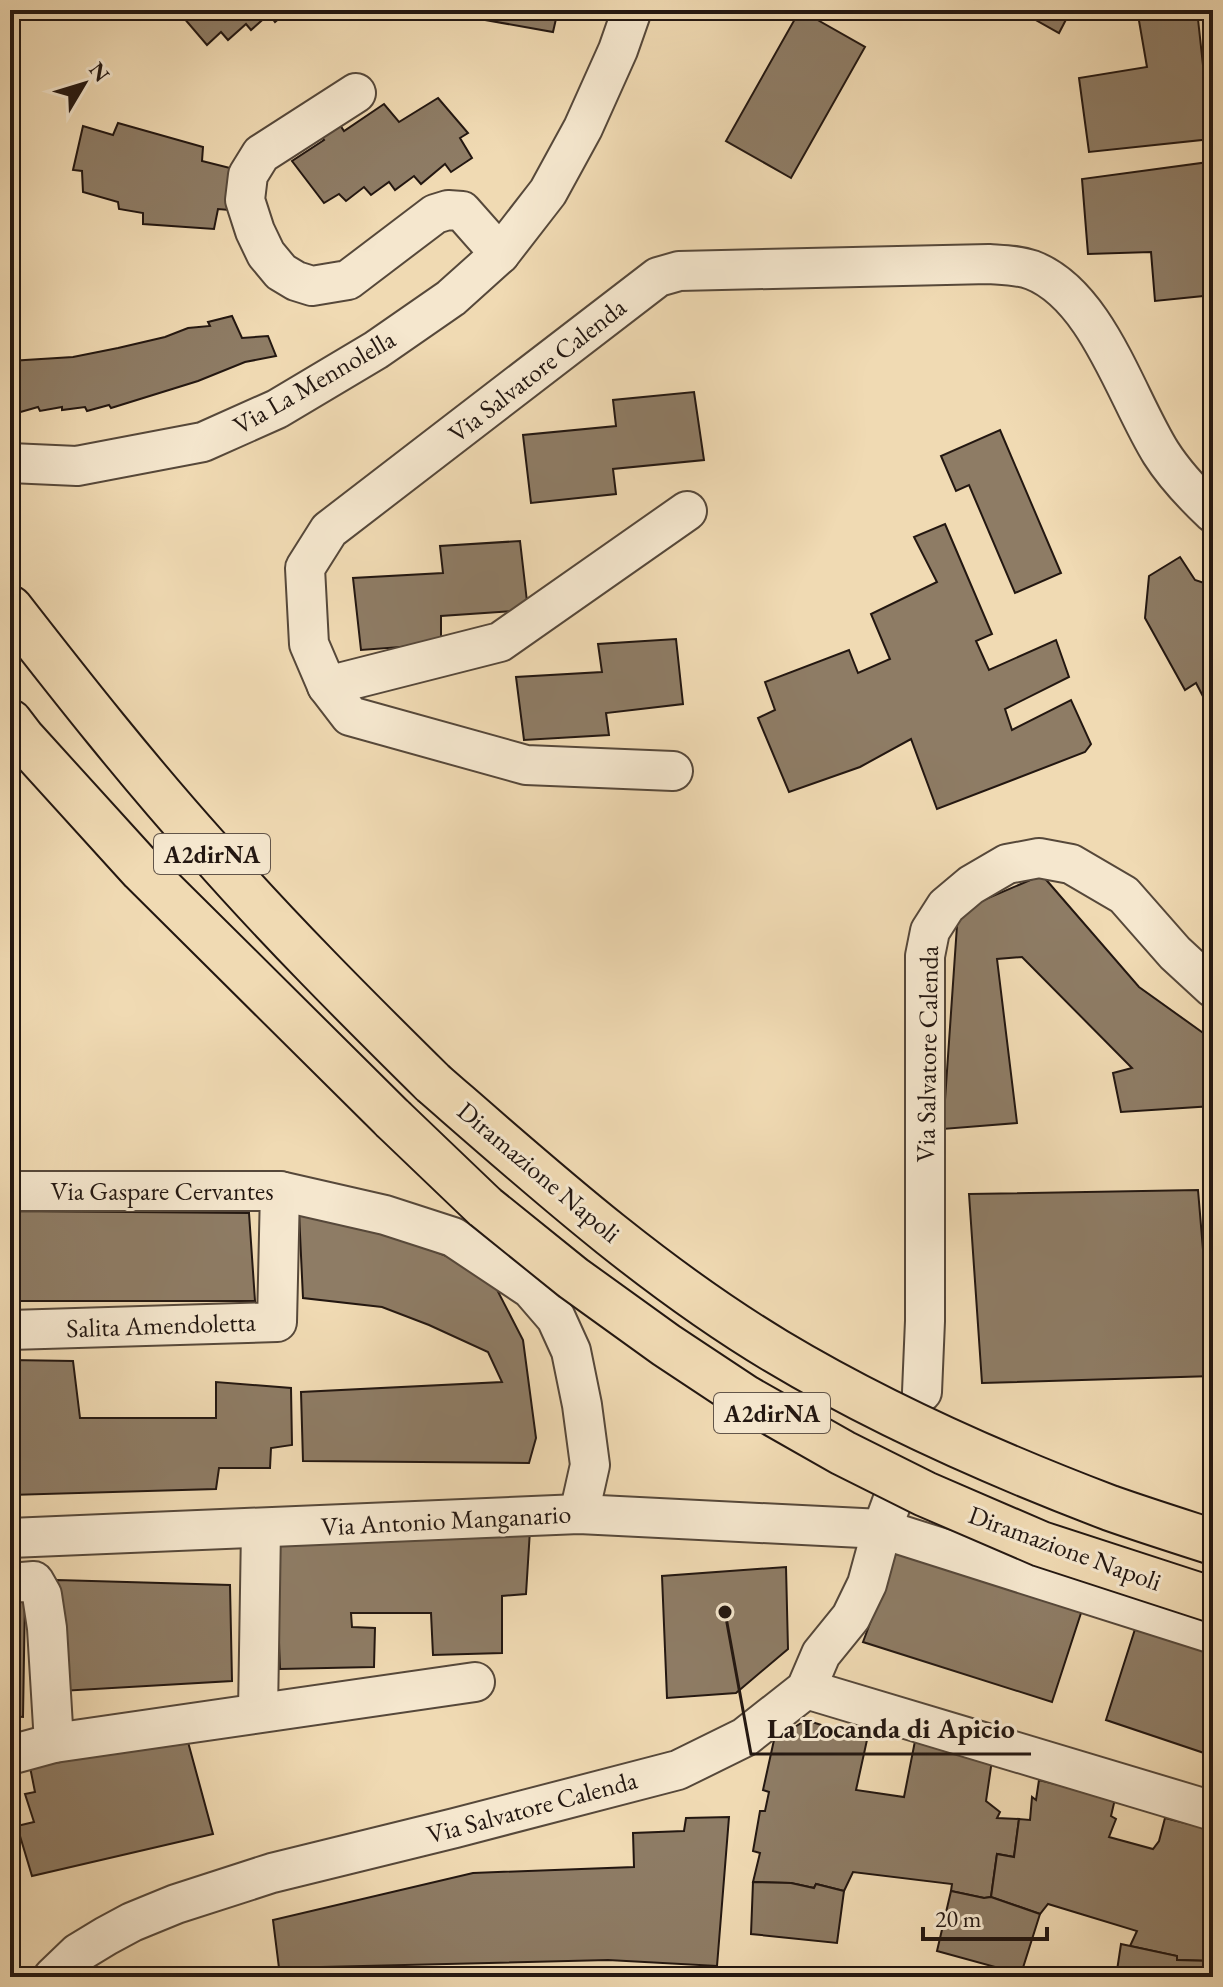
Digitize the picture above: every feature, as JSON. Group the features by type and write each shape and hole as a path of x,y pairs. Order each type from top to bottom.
{"highway":[{"name":"Diramazione Napoli","path":"10,608 93,715 207,848 330,982 433,1083 562,1195 675,1284 774,1350 871,1405 976,1453 1111,1508 1213,1542"},
{"name":"Diramazione Napoli","path":"10,722 142,870 393,1119 485,1207 573,1278 746,1398 843,1453 925,1494 1041,1544 1213,1600"}],"street":[{"name":"Via La Mennolella","path":"10,463 77,466 203,442 277,409 376,350 451,298 500,254 548,192 576,141 618,50 632,10"},
{"path":"356,93 261,154 248,175 245,200 251,221 266,254 281,272 312,286 348,280 435,214 448,210 462,211 473,220 500,254"},
{"name":"Via Salvatore Calenda","path":"673,771 526,765 350,716 327,686 309,644 305,568 329,530 658,277 679,271 989,264 1033,270 1050,280 1083,310 1161,454 1188,489 1213,513"},
{"path":"327,686 500,642 687,511"},
{"name":"Via Salvatore Calenda","path":"922,1392 925,1321 925,956 930,931 946,906 971,885 1007,864 1039,858 1071,864 1124,895 1175,953 1213,988"},
{"name":"Via Gaspare Cervantes","path":"10,1191 280,1191 385,1215 453,1237 531,1289 556,1318 571,1351 590,1465 579,1514"},
{"name":"Salita Amendoletta","path":"10,1330 277,1322 280,1191"},
{"name":"Via Antonio Manganario","path":"10,1538 579,1514 887,1514 1213,1634"},
{"name":"Via Salvatore Calenda","path":"53,1977 78,1953 132,1922 176,1904 272,1873 678,1770 745,1737 806,1689 821,1654 851,1617 867,1584 887,1514"},
{"path":"258,1712 261,1529"},
{"path":"10,1583 34,1581 42,1595 54,1743"},
{"path":"10,1755 54,1743 475,1682"},
{"path":"806,1689 1213,1811"}],"building":[{"path":"177,10 289,10 275,22 269,14 251,30 246,24 228,40 221,32 207,45"},
{"path":"429,10 558,10 553,32"},
{"path":"800,10 865,47 791,178 726,141"},
{"path":"1018,10 1071,10 1059,33"},
{"path":"1162,10 1197,10 1211,139 1089,152 1079,78 1147,67 1138,15"},
{"path":"438,98 468,133 460,138 472,158 451,172 445,164 421,184 414,176 395,190 389,182 371,195 364,187 346,201 339,194 324,203 292,161 324,140 320,134 338,122 344,131 384,104 399,122"},
{"path":"118,123 203,147 202,161 234,169 229,210 218,209 214,229 143,224 143,213 119,209 118,202 83,192 82,171 73,170 83,126 113,135"},
{"path":"1209,162 1213,209 1213,295 1155,301 1151,252 1088,254 1082,179"},
{"path":"232,316 242,338 268,336 276,356 245,362 198,381 111,408 109,405 87,411 85,407 62,410 62,407 40,411 38,407 17,413 10,389 10,361 73,357 118,348 188,328 210,326 208,322"},
{"path":"694,392 704,460 613,469 616,494 531,503 523,435 616,426 613,400"},
{"path":"1000,430 1061,573 1015,593 969,485 956,491 941,456"},
{"path":"945,524 992,634 976,641 989,670 1056,640 1069,677 1005,709 1012,730 1071,700 1091,744 1085,752 937,809 911,739 860,767 789,792 758,718 775,710 765,682 849,650 858,673 890,659 871,614 937,582 914,537"},
{"path":"520,541 528,610 441,616 441,644 361,650 353,578 443,573 440,546"},
{"path":"1180,557 1195,580 1213,586 1213,705 1207,704 1196,683 1185,690 1145,618 1149,576"},
{"path":"676,639 683,704 606,713 609,735 524,740 516,677 602,672 598,644"},
{"path":"1042,875 1139,987 1213,1040 1213,1106 1121,1112 1113,1073 1132,1068 1022,957 997,959 1017,1123 943,1129 958,911"},
{"path":"1198,1190 1208,1309 1213,1309 1213,1376 982,1383 969,1194"},
{"path":"10,1211 249,1213 255,1301 10,1301"},
{"path":"299,1213 388,1233 449,1257 492,1280 523,1340 536,1438 529,1463 303,1461 301,1392 502,1382 488,1352 429,1325 382,1307 303,1298"},
{"path":"10,1360 73,1361 80,1418 216,1418 216,1382 291,1388 292,1445 271,1448 270,1468 219,1468 216,1489 10,1495"},
{"path":"530,1530 526,1594 502,1596 502,1653 433,1655 431,1613 351,1613 352,1627 375,1628 374,1667 280,1669 275,1537"},
{"path":"899,1545 1083,1607 1052,1702 863,1642"},
{"path":"786,1567 788,1649 736,1693 667,1698 662,1576"},
{"path":"57,1580 230,1585 232,1681 61,1691"},
{"path":"10,1595 25,1595 23,1717 10,1716"},
{"path":"1136,1626 1213,1650 1213,1756 1106,1720"},
{"path":"806,1720 867,1740 856,1790 904,1797 915,1741 992,1760 986,1801 1000,1812 997,1818 1019,1819 1014,1857 997,1854 991,1897 951,1891 952,1884 853,1872 844,1891 816,1884 814,1888 791,1883 753,1882 760,1853 753,1851 760,1811 765,1811 769,1792 763,1790 774,1740"},
{"path":"185,1731 213,1834 32,1876 17,1826 34,1822 25,1794 35,1792 29,1762"},
{"path":"1039,1780 1115,1799 1111,1816 1116,1819 1109,1837 1153,1849 1159,1841 1165,1818 1213,1830 1213,1961 1177,1960 1177,1956 1130,1946 1137,1931 1048,1904 1040,1914 991,1897 997,1854 1014,1857 1019,1819 1030,1820 1032,1797 1036,1800"},
{"path":"729,1817 717,1966 608,1960 279,1968 273,1920 473,1873 634,1867 633,1833 684,1831 686,1818"},
{"path":"753,1882 791,1883 814,1888 816,1884 844,1891 837,1943 751,1934"},
{"path":"951,1891 991,1897 1040,1914 1021,1974 937,1951"},
{"path":"1121,1944 1177,1956 1177,1960 1213,1961 1212,1977 1116,1977"}],"tunnel":[{"path":"893,1499 904,1475 921,1398"}],"place":[{"name":"La Locanda di Apicio","path":"725,1612"}]}
